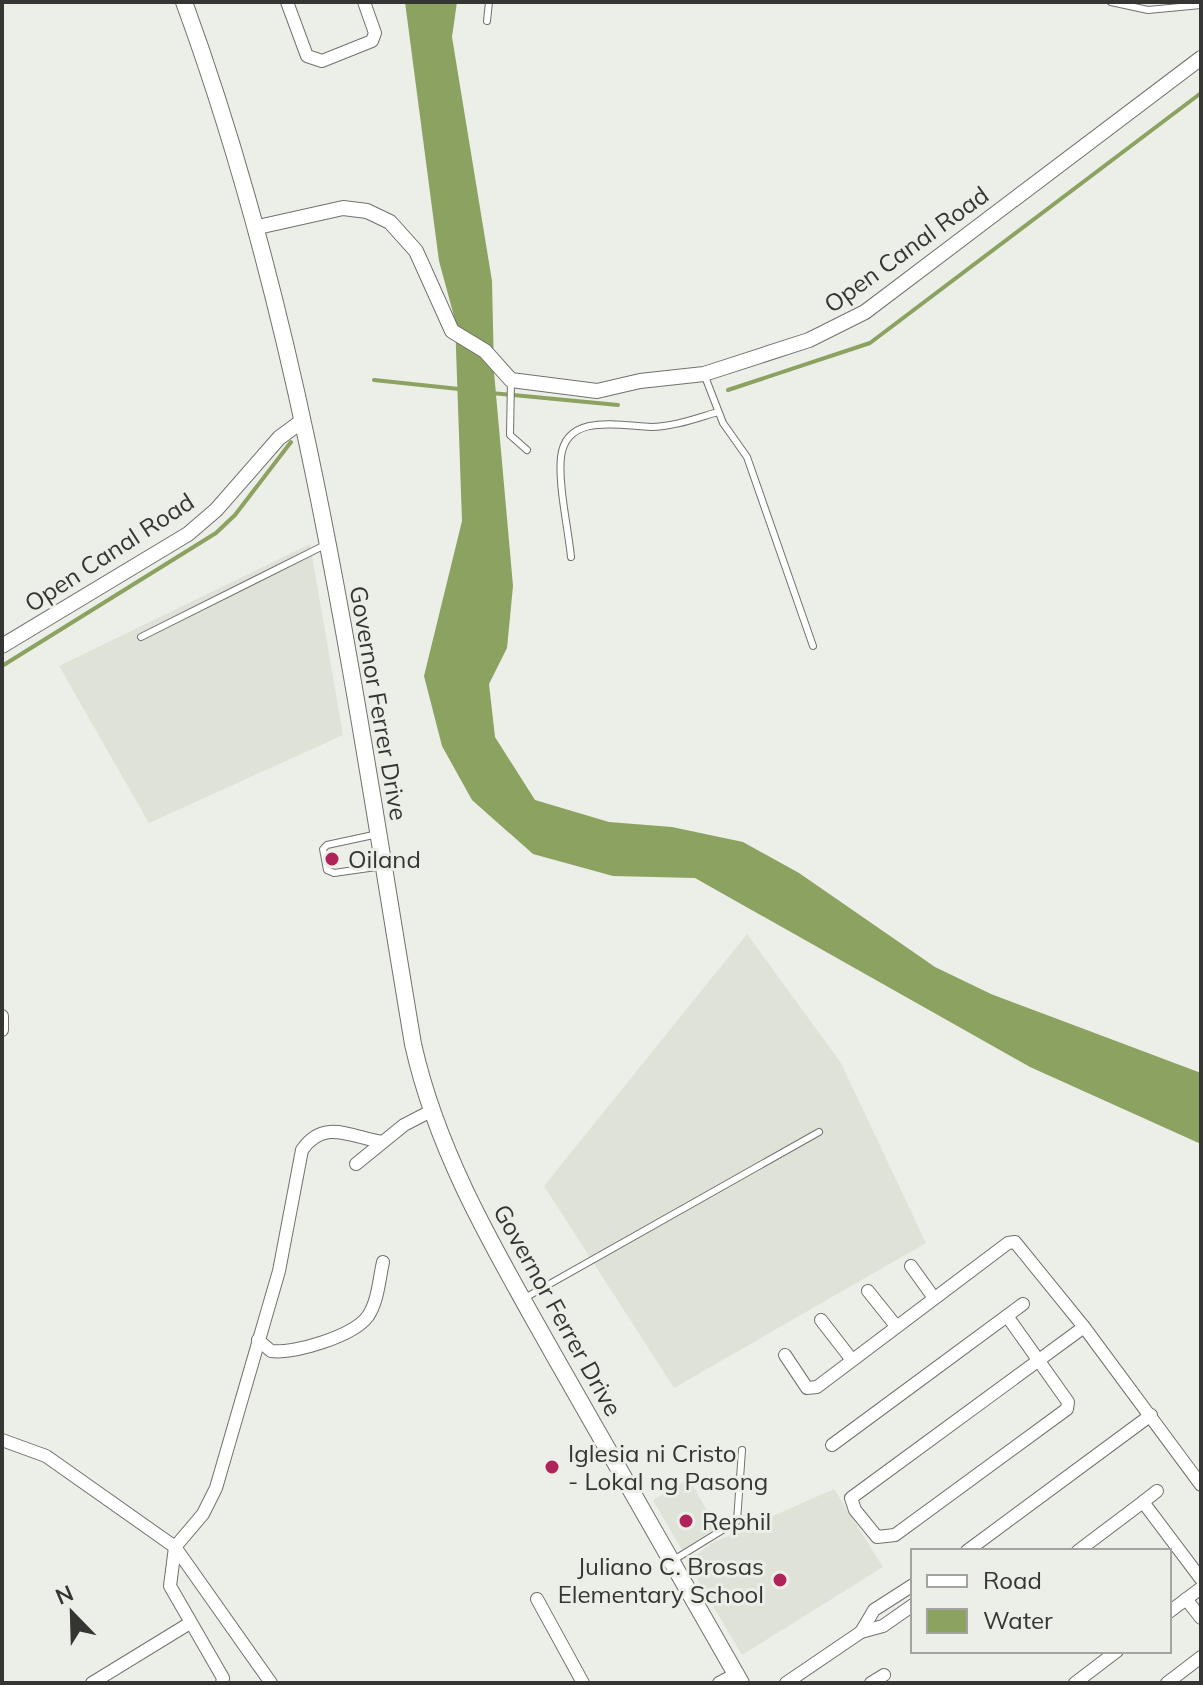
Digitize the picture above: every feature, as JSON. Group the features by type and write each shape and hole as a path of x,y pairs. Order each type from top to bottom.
{"main road":[{"name":"Governor Ferrer Drive","path":"184,2 219,96 258,227 302,421 327,544 413,1044 431,1111 462,1184 522,1299 738,1679"}],"street":[{"path":"287,2 307,56 322,61 372,41 375,33 364,2"},
{"name":"Open Canal Road","path":"511,380 597,391 640,381 704,374 809,340 865,312 1201,58"},
{"path":"258,227 343,208 378,215 400,230 416,251 452,331 487,353 511,380"},
{"name":"Open Canal Road","path":"2,646 188,534 216,510 268,448 302,421"},
{"path":"2,1016 2,1030"},
{"path":"356,1164 382,1142 431,1111"},
{"path":"222,1683 223,1678 170,1586 175,1547 203,1514 216,1488 279,1271 302,1150 311,1139 331,1129 382,1142"},
{"path":"785,1355 807,1388 812,1389 1008,1243 1015,1242 1084,1327 1201,1485"},
{"path":"258,1340 271,1351 287,1352 358,1327 374,1305 383,1262"},
{"path":"911,1266 934,1298"},
{"path":"868,1291 896,1326"},
{"path":"832,1445 1023,1304"},
{"path":"1007,1316 1039,1360 1068,1402 1067,1409 895,1535 877,1537 855,1510 851,1498 1039,1360 1084,1327"},
{"path":"821,1320 852,1360"},
{"path":"970,1549 1151,1415"},
{"path":"2,1440 46,1456 175,1547 271,1683"},
{"path":"1081,1549 1157,1491"},
{"path":"1143,1502 1201,1579"},
{"path":"1163,1549 1173,1542"},
{"path":"861,1632 874,1610 911,1586"},
{"path":"1171,1610 1201,1588"},
{"path":"537,1599 583,1683"},
{"path":"1186,1599 1201,1618"},
{"path":"786,1683 861,1632 883,1626 911,1606"},
{"path":"92,1683 190,1623"},
{"path":"1075,1683 1114,1653"},
{"path":"1167,1683 1201,1657"},
{"path":"871,1683 884,1675"},
{"path":"719,1683 738,1679"}],"lane":[{"path":"487,21 489,2"},
{"path":"1111,2 1163,10 1201,5"},
{"path":"704,374 718,412 747,457 813,646"},
{"path":"511,380 510,435 527,450"},
{"path":"571,557 561,456 568,440 579,429 609,422 652,427 718,412"},
{"path":"141,637 327,544"},
{"path":"378,834 327,845 323,849 327,870 334,873 383,866"},
{"path":"522,1299 819,1132"},
{"path":"672,1561 737,1521 742,1450"}],"shaded area":[{"path":"310,544 343,735 149,823 59,666"},
{"path":"747,934 841,1063 926,1243 674,1388 544,1186"},
{"path":"689,1479 717,1528 682,1550 653,1500"},
{"name":"Juliano C. Brosas Elementary School","path":"834,1489 883,1567 742,1655 687,1562 712,1543"}],"water":[{"path":"405,2 457,2 452,37 492,281 494,372 513,586 507,648 489,684 495,737 535,800 609,822 672,827 743,842 799,873 935,967 991,994 1201,1073 1201,1144 1030,1067 695,878 613,876 533,854 472,800 442,746 424,676 462,521 455,320 439,261"}],"waterway":[{"path":"728,390 870,343 1201,93"},
{"path":"374,380 459,389"},
{"path":"491,393 618,405"},
{"path":"2,666 216,533 235,515 291,442"}],"place":[{"name":"Oiland","path":"332,859"},
{"name":"Iglesia ni Cristo - Lokal ng Pasong","path":"552,1467"},
{"name":"Rephil","path":"686,1521"},
{"name":"Juliano C. Brosas Elementary School","path":"780,1580"}]}
